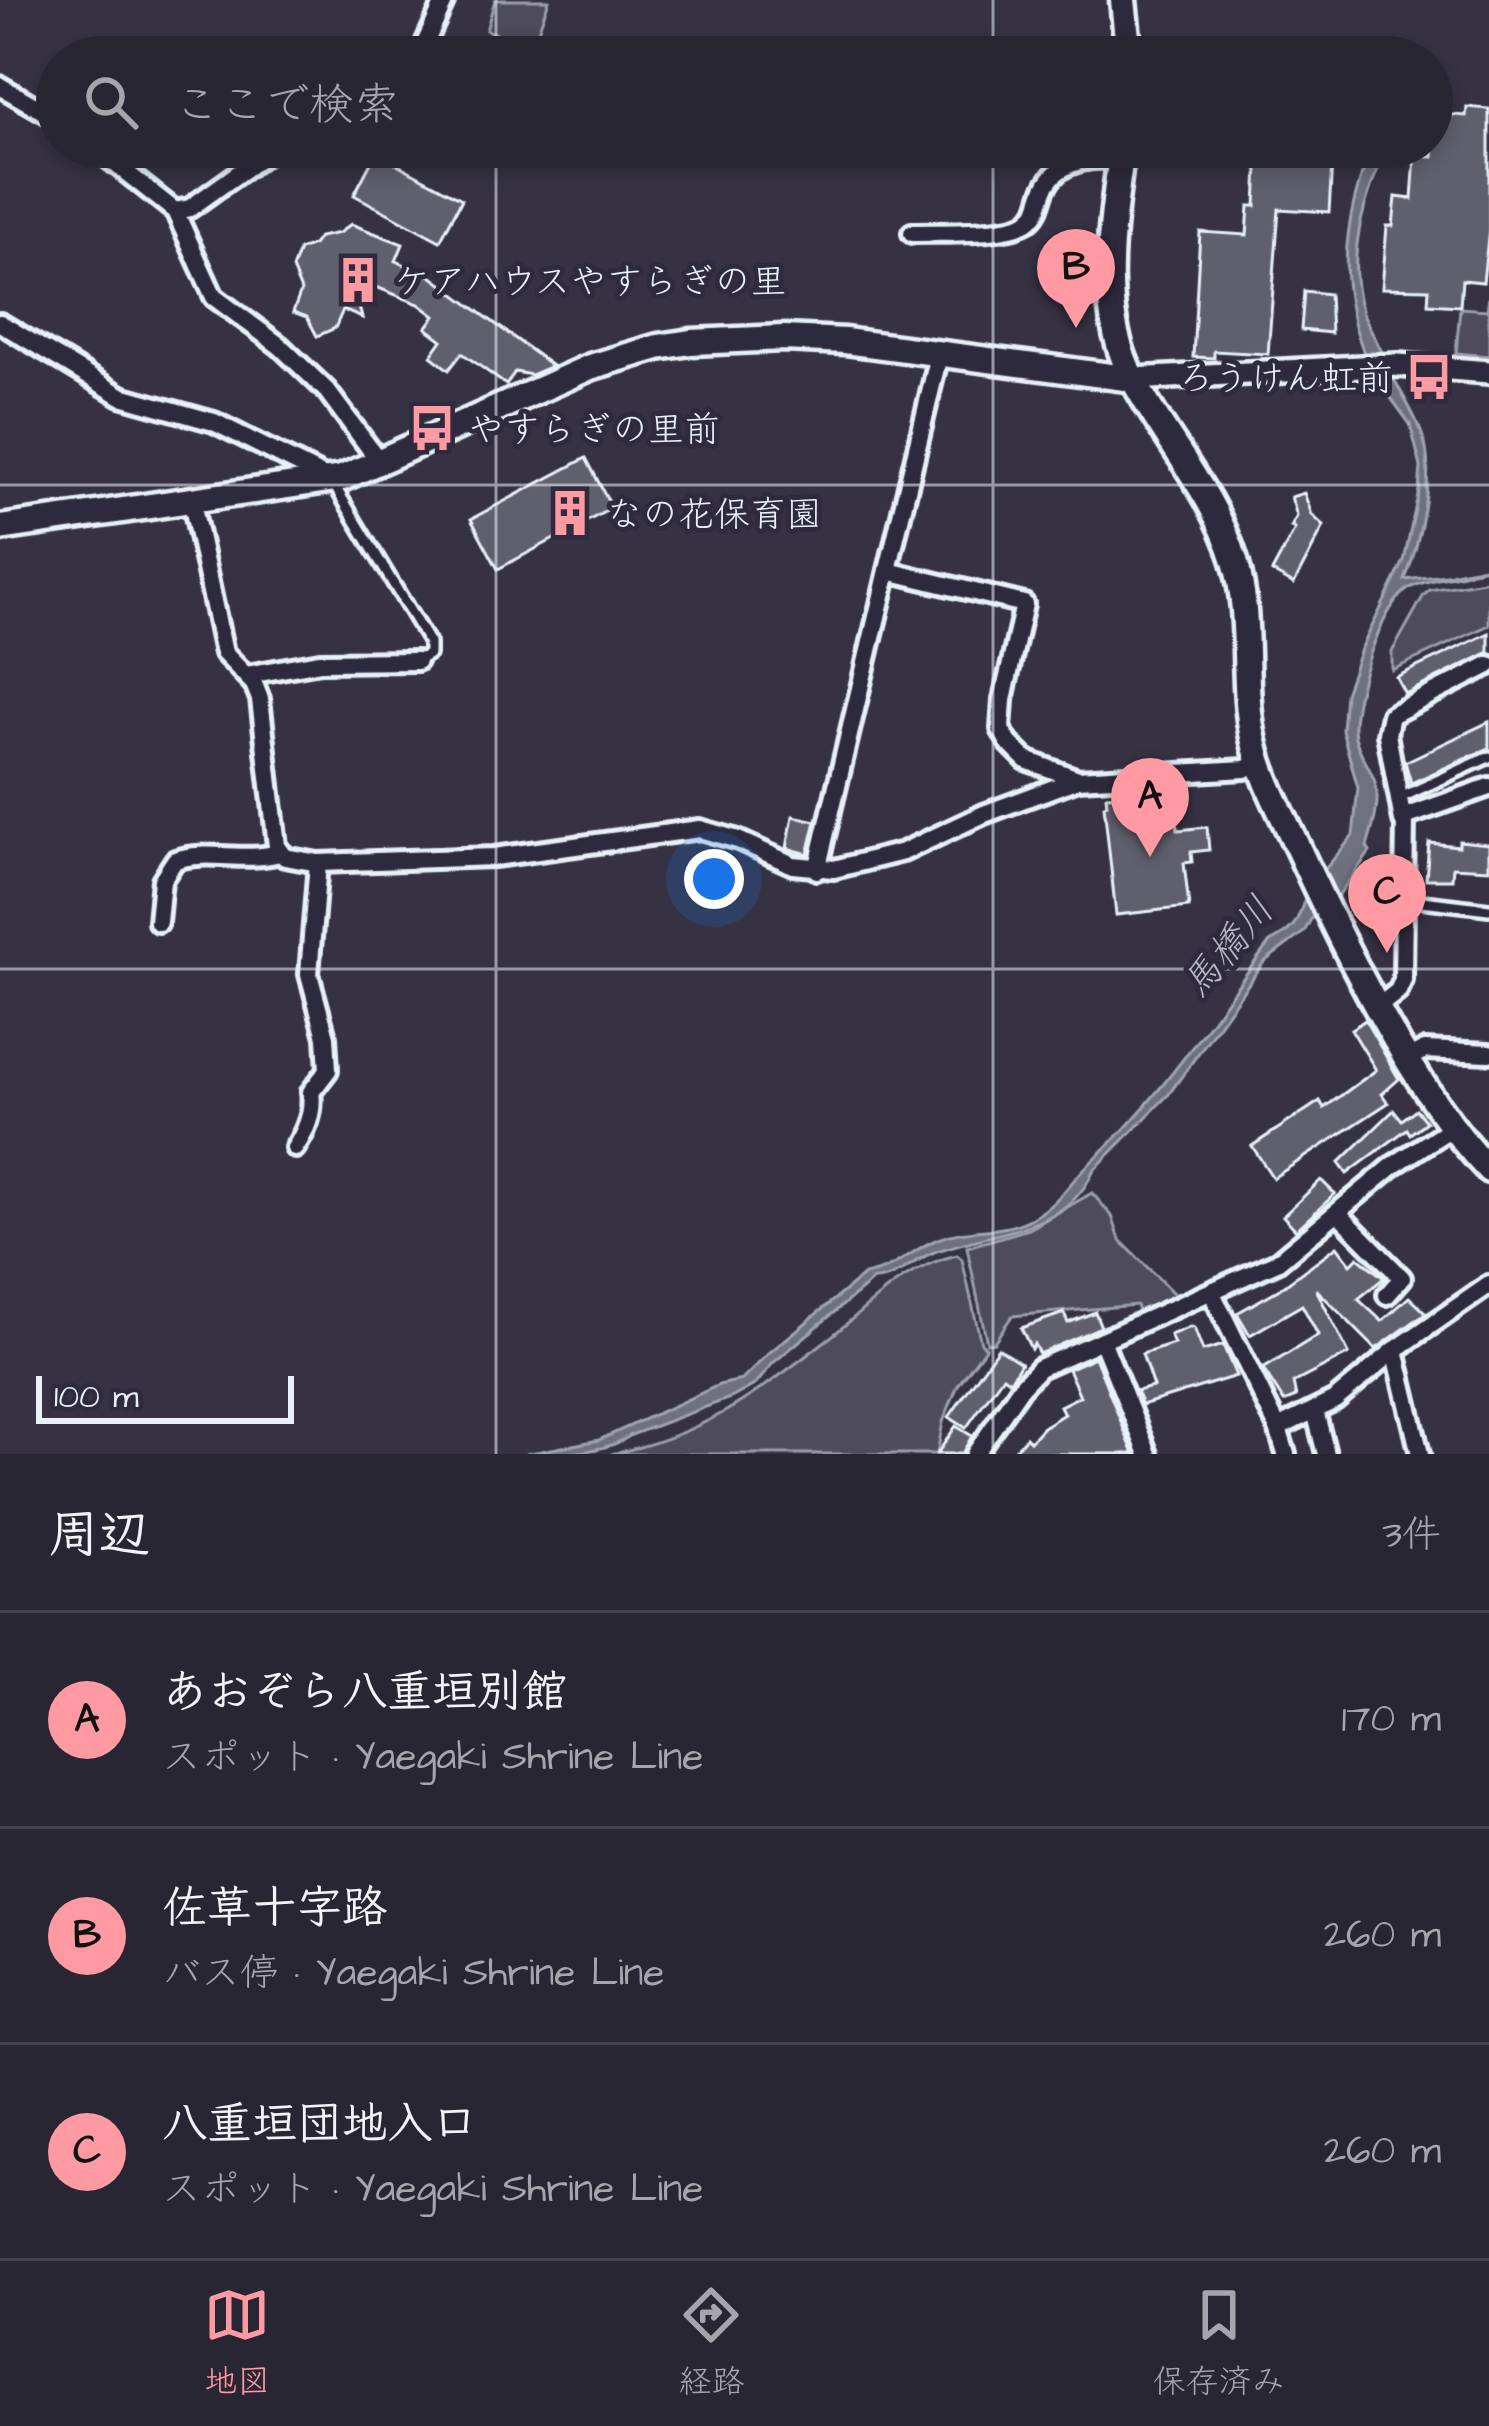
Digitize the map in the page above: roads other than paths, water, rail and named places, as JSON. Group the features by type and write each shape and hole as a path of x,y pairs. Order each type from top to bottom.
{"main road":[{"path":"1124,0 1127,36"},
{"path":"1120,168 1110,278 1113,319 1132,379 1218,518 1236,562 1246,622 1252,739 1260,764 1311,877 1379,1006 1451,1128 1489,1170"},
{"path":"0,528 331,480 590,367 658,347 784,338 845,341 1132,379"}],"street":[{"path":"429,36 445,0"},
{"path":"0,86 36,107"},
{"path":"121,168 175,211 214,297 280,346 327,391 379,461"},
{"path":"175,211 190,208 246,168"},
{"path":"912,233 1022,225 1038,210 1048,183 1063,168"},
{"path":"0,323 122,396 214,422 331,480"},
{"path":"817,870 939,355"},
{"path":"1132,379 1398,365 1489,372"},
{"path":"193,502 224,652 248,675 260,699 279,853"},
{"path":"888,571 1024,604 1001,729 1026,760 1078,779"},
{"path":"248,675 320,662 417,662"},
{"path":"1379,1006 1398,991 1403,980 1402,797 1387,734 1390,715 1489,665"},
{"path":"158,922 162,880 175,860 189,856 260,858 279,853 318,863 494,857 700,830 817,870 854,866 903,852 984,814 1078,779 1260,764"},
{"path":"1403,821 1413,811 1489,787"},
{"path":"295,1148 306,1131 311,1092 328,1070 326,1037 309,974 318,863"},
{"path":"1409,1058 1425,1050 1489,1053"},
{"path":"975,1454 1039,1368 1277,1262 1394,1165 1451,1128"},
{"path":"1338,1213 1402,1278 1387,1294"},
{"path":"1278,1428 1335,1400 1395,1350 1489,1285"},
{"path":"1212,1292 1286,1454"},
{"path":"1102,1340 1148,1454"},
{"path":"1395,1350 1420,1454"},
{"path":"1316,1411 1326,1454"}],"lane":[{"path":"331,480 429,643 429,654 417,662"},
{"path":"1402,797 1489,757"},
{"path":"1404,899 1489,909"}],"water":[{"path":"1364,168 1378,168 1356,249 1358,292 1388,364 1369,365 1347,283 1349,230"},
{"path":"1388,367 1416,419 1427,452 1424,509 1405,580 1470,572 1407,590 1378,634 1363,676 1354,729 1377,790 1370,852 1330,907 1316,880 1353,836 1358,788 1342,730 1345,693 1404,561 1419,490 1421,467 1410,424 1369,368"},
{"path":"1312,884 1325,909 1315,912 1304,932 1264,962 1169,1094 1093,1171 1065,1207 1023,1227 932,1253 896,1274 873,1280 773,1363 756,1384 733,1397 608,1446 526,1454 599,1440 719,1385 742,1380 864,1275 938,1239 1017,1224 1046,1209 1162,1086 1270,942 1294,924"}],"waterway":[{"path":"1453,574 1489,567"}],"place":[{"name":"ケアハウスやすらぎの里","path":"358,280"},
{"name":"佐草十字路","path":"1076,328"},
{"name":"ろうけん虹前","path":"1429,377"},
{"name":"やすらぎの里前","path":"432,428"},
{"name":"なの花保育園","path":"570,513"},
{"name":"あおぞら八重垣別館","path":"1150,857"},
{"name":"八重垣団地入口","path":"1387,953"}],"water label":[{"name":"馬橋川","path":"1227,946"}]}
